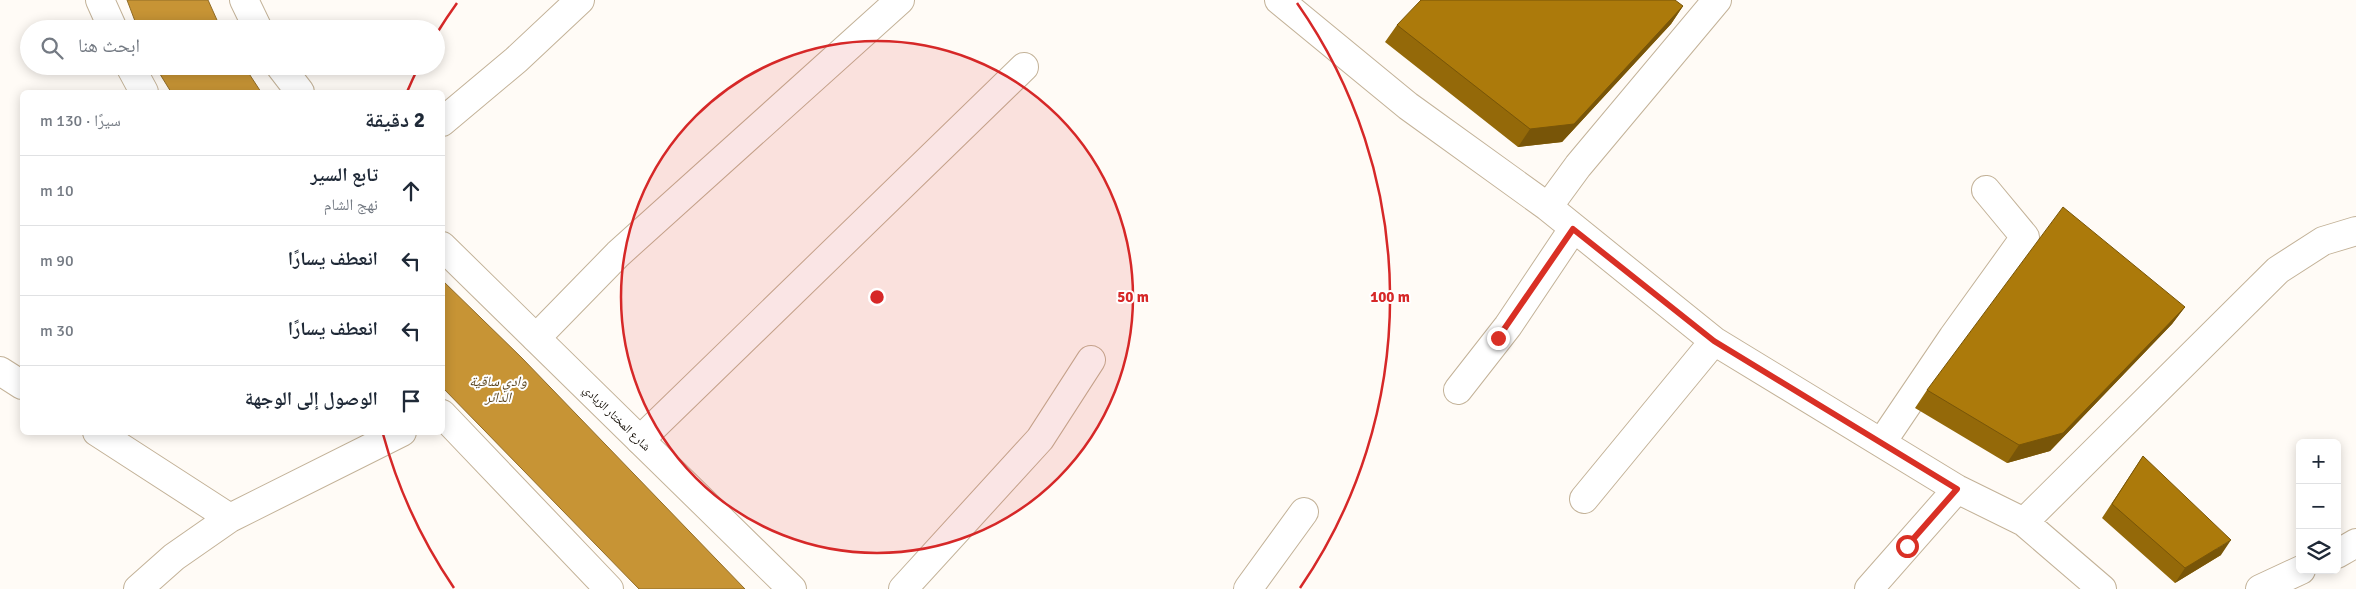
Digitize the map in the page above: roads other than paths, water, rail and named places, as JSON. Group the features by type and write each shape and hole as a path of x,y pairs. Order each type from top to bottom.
{"street":[{"path":"100,0 109,20"},
{"path":"244,0 254,20"},
{"path":"445,119 516,60 580,0"},
{"path":"536,338 618,254 900,0"},
{"path":"1280,0 1408,106 1548,207 1714,341 1957,489 2024,522 2102,589"},
{"path":"1548,207 1578,166 1717,0"},
{"path":"640,440 1024,67"},
{"path":"135,75 143,90"},
{"path":"287,75 298,90"},
{"path":"1882,442 1953,337 2025,237 1986,190"},
{"path":"1458,390 1508,326 1573,229"},
{"path":"2024,522 2278,270 2323,241 2356,231"},
{"name":"شارع المختار الزيادي","path":"445,249 792,589"},
{"path":"1584,498 1714,341"},
{"path":"903,589 1040,439 1091,360"},
{"path":"445,417 609,589"},
{"path":"102,435 230,518"},
{"path":"138,589 174,557 230,518 396,435"},
{"path":"1869,589 1957,489"},
{"path":"1248,589 1304,512"},
{"path":"2260,589 2296,572"}],"water":[{"path":"127,0 208,0 217,20 135,20"},
{"path":"161,75 250,75 260,90 170,90"},
{"name":"وادي ساقية الدائر","path":"445,283 522,358 745,589 639,589 445,390"}]}
